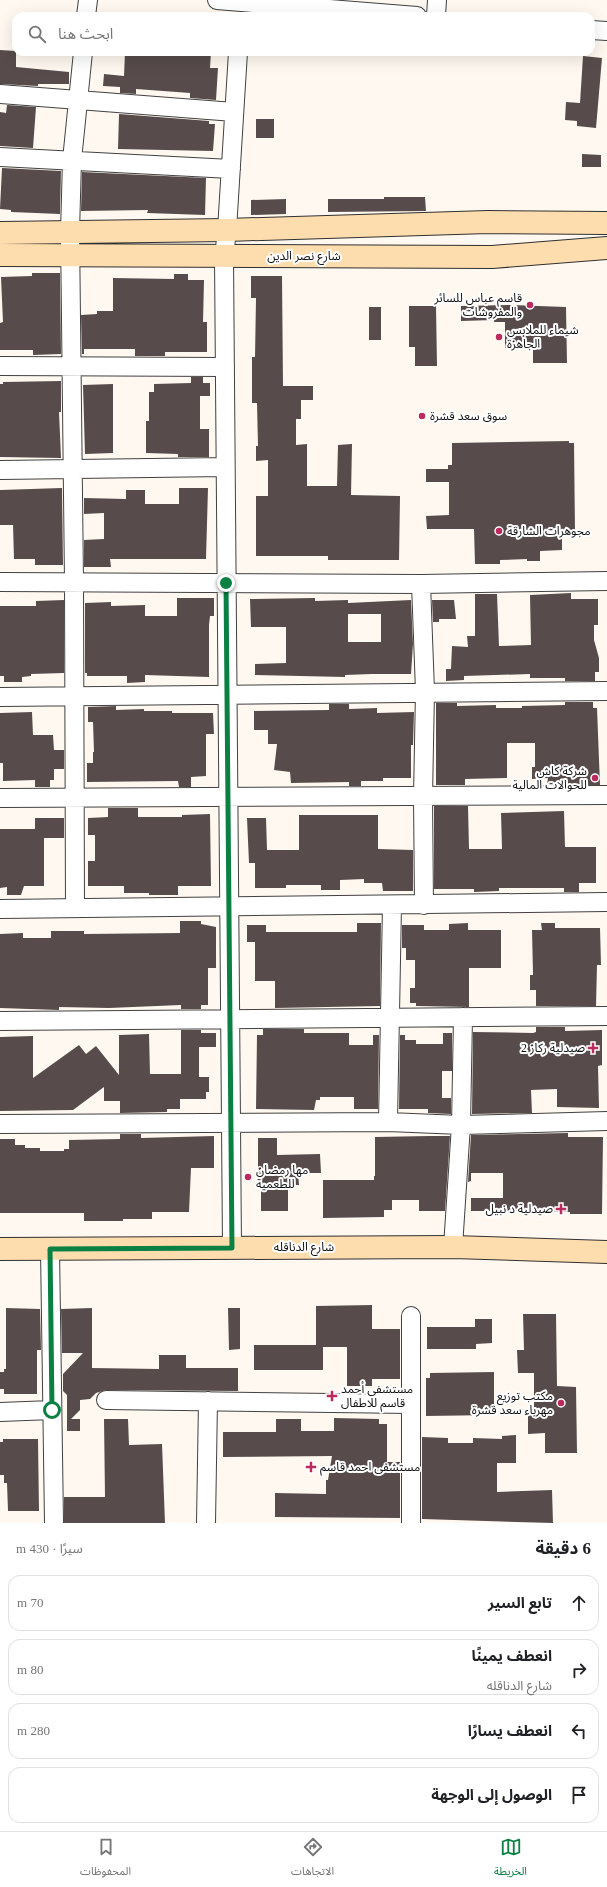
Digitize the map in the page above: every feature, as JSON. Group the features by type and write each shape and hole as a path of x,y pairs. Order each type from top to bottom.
{"street":[{"path":"86,12 88,0"},
{"path":"217,0 241,6 347,12"},
{"path":"436,12 437,0"},
{"path":"595,30 607,31"},
{"path":"75,908 75,697 70,232 72,160 83,56"},
{"path":"232,1248 224,257 238,56"},
{"path":"0,94 234,112"},
{"path":"0,157 230,169"},
{"path":"0,233 227,230 488,222 607,223"},
{"name":"شارع نصر الدين","path":"0,255 492,257 607,248"},
{"path":"0,366 71,365 224,367"},
{"path":"0,470 225,467"},
{"path":"0,582 421,584 607,581"},
{"path":"421,584 424,691 422,797 424,904"},
{"path":"0,697 227,695 424,691 607,691"},
{"path":"0,798 607,795"},
{"path":"0,909 607,902"},
{"path":"388,1122 392,905"},
{"path":"0,1021 607,1016"},
{"path":"453,1246 461,1125 463,1017"},
{"path":"0,1124 388,1122 461,1125 607,1122"},
{"name":"شارع الدناقله","path":"0,1250 453,1246 607,1252"},
{"path":"50,1249 54,1523"},
{"path":"411,1316 411,1523"},
{"path":"106,1400 412,1404"},
{"path":"206,1523 208,1401"},
{"path":"0,1412 52,1410"}],"building":[{"path":"0,50 12,51 12,56 16,56 16,67 69,72 69,84 38,84 38,86 0,84"},
{"path":"125,56 211,56 210,68 218,68 216,100 190,98 190,93 136,89 136,94 120,93 120,87 103,86 104,74 124,76"},
{"path":"583,56 602,58 596,128 577,126 577,121 565,120 566,102 580,103"},
{"path":"7,105 36,107 33,148 0,146 0,112 6,113"},
{"path":"119,114 209,121 209,124 215,124 213,151 118,149"},
{"path":"256,119 274,119 274,138 256,138"},
{"path":"582,154 601,155 601,167 582,167"},
{"path":"2,168 61,171 60,214 11,212 11,210 0,209"},
{"path":"82,172 206,178 205,215 147,213 148,210 81,211"},
{"path":"384,197 425,197 426,211 328,212 328,199 384,199"},
{"path":"286,199 286,214 251,215 251,200"},
{"path":"32,273 60,273 61,354 33,355 33,350 0,350 0,323 3,322 1,277 32,276"},
{"path":"174,274 188,274 188,280 204,280 203,322 207,322 207,352 165,352 165,356 135,356 135,349 84,349 84,354 82,354 81,315 97,314 97,311 113,311 113,278 174,279"},
{"path":"251,276 282,276 283,386 313,386 313,400 301,400 301,419 296,419 296,445 307,444 307,486 337,486 338,445 352,444 351,495 400,496 399,560 328,560 328,556 256,556 256,496 268,496 268,460 256,461 256,446 258,446 257,403 252,403 252,357 255,357 256,298 251,298"},
{"path":"511,305 566,307 567,363 533,363 533,348 505,348 505,322 494,322 494,320 461,321 461,306"},
{"path":"409,306 436,306 437,366 415,366 415,347 409,347"},
{"path":"369,307 381,307 381,340 369,340"},
{"path":"191,377 203,377 203,383 210,383 210,396 200,396 200,429 209,429 209,457 178,457 178,454 146,453 146,421 149,421 149,392 154,392 154,384 191,383"},
{"path":"61,381 61,412 59,412 61,458 0,457 0,384 3,384 3,382"},
{"path":"113,384 113,453 85,454 83,385"},
{"path":"569,441 569,443 574,443 575,532 562,533 562,550 540,551 540,561 527,561 527,559 500,560 500,564 475,564 474,529 427,529 426,516 449,515 449,482 426,482 426,469 448,469 448,465 452,465 452,443"},
{"path":"62,488 63,565 35,565 35,559 14,559 13,525 0,525 0,490"},
{"path":"179,488 208,488 206,559 110,559 111,567 84,567 84,540 104,539 104,513 84,514 84,498 126,499 126,490 145,490 145,504 179,504"},
{"path":"571,593 571,599 598,599 598,625 594,625 594,640 599,658 599,672 595,672 595,681 565,681 565,678 530,678 530,674 464,676 464,680 446,681 446,669 451,669 452,646 468,647 467,636 475,636 475,594 497,594 499,646 531,645 530,595"},
{"path":"177,598 214,598 214,616 210,616 209,625 209,677 145,675 145,682 127,683 127,676 87,676 87,673 85,673 85,603 111,602 111,606 145,605 145,616 177,616"},
{"path":"315,598 315,601 348,600 348,603 411,600 413,644 411,674 345,675 345,677 255,675 255,664 286,663 286,627 251,627 250,599","holes":["348,614 381,614 381,642 348,642"]},
{"path":"64,600 64,673 31,674 31,676 22,677 22,682 4,682 4,676 0,676 0,606 36,606 36,601"},
{"path":"432,600 454,600 456,619 439,619 439,622 433,622"},
{"path":"565,702 593,702 593,708 597,708 600,785 547,785 548,778 532,779 532,767 535,767 535,743 507,743 507,778 465,779 465,785 436,785 436,703 457,703 457,706 496,705 496,708 522,708 522,706 565,705"},
{"path":"329,704 349,704 349,709 377,708 377,713 414,712 413,745 411,745 411,778 383,778 383,781 361,781 361,786 349,786 349,782 291,783 290,772 274,770 277,744 268,744 268,730 254,730 254,711 329,710"},
{"path":"116,706 116,710 144,709 144,711 172,711 172,713 213,713 214,734 206,734 206,776 191,777 191,787 179,787 178,781 87,782 87,763 93,763 94,752 93,722 88,722 88,707"},
{"path":"32,712 33,735 53,735 54,750 64,750 64,769 54,769 54,780 50,780 50,787 35,787 35,780 3,781 3,763 0,763 0,713"},
{"path":"434,806 468,806 469,849 502,849 501,813 564,811 565,847 596,847 596,883 579,883 579,892 564,892 564,888 499,888 499,891 474,892 474,889 434,889"},
{"path":"108,808 138,808 138,817 182,817 182,815 210,814 211,886 178,886 178,895 149,895 149,893 124,893 124,886 88,886 88,861 95,861 95,835 88,835 88,818 108,817"},
{"path":"299,815 378,815 378,849 413,850 413,891 383,891 382,883 364,883 364,879 340,880 340,890 321,890 321,885 286,885 286,888 255,888 255,863 249,863 247,818 266,818 267,850 299,850"},
{"path":"35,818 64,818 64,838 44,838 44,886 24,886 21,895 7,895 7,887 0,888 0,829 35,829"},
{"path":"180,921 201,921 201,924 216,927 216,968 208,968 208,1005 201,1005 201,1009 181,1009 181,1005 109,1008 59,1007 59,1010 0,1008 0,934 23,933 23,938 51,938 51,931 84,931 84,934 180,933"},
{"path":"357,923 381,923 380,1006 275,1008 275,981 255,981 255,942 247,942 247,925 266,925 266,932 357,932"},
{"path":"468,923 468,930 501,930 501,968 469,968 469,1007 416,1006 416,1003 410,1003 410,988 415,988 415,960 406,960 406,948 402,948 402,925 424,925 424,930 449,930 449,924"},
{"path":"541,923 555,923 555,928 600,928 601,965 597,965 596,1006 536,1006 536,990 530,990 530,975 533,975 532,930 542,930"},
{"path":"536,1027 565,1027 565,1031 602,1030 602,1065 598,1066 599,1108 557,1107 557,1089 531,1090 532,1113 472,1114 473,1032 533,1033 536,1032"},
{"path":"263,1029 304,1029 304,1033 349,1033 349,1045 373,1045 373,1035 379,1035 378,1109 354,1109 354,1097 320,1097 320,1100 316,1100 314,1110 256,1109 257,1035 263,1035"},
{"path":"181,1030 201,1030 201,1033 216,1033 216,1047 199,1047 199,1077 209,1077 209,1092 206,1092 206,1099 180,1099 180,1109 167,1109 167,1112 120,1113 120,1101 104,1101 104,1087 73,1110 0,1111 0,1037 33,1036 33,1078 79,1045 86,1054 96,1046 119,1075 119,1035 149,1034 150,1074 181,1074"},
{"path":"443,1033 452,1033 452,1071 442,1071 442,1098 451,1098 451,1114 428,1113 428,1109 399,1109 400,1035 405,1035 405,1040 416,1040 416,1044 443,1044"},
{"path":"568,1133 568,1137 603,1137 602,1214 570,1214 570,1212 539,1211 471,1211 471,1198 503,1198 503,1173 471,1173 471,1181 468,1182 471,1135"},
{"path":"120,1134 141,1134 141,1138 214,1136 214,1168 191,1168 189,1212 152,1212 152,1219 123,1219 123,1221 84,1221 84,1213 0,1213 0,1139 15,1139 15,1145 25,1145 25,1148 40,1148 40,1151 64,1151 64,1149 69,1149 69,1140 120,1139"},
{"path":"450,1136 445,1211 419,1211 419,1200 392,1200 392,1210 384,1210 384,1217 323,1218 323,1180 374,1180 375,1137"},
{"path":"258,1138 277,1138 277,1155 320,1154 321,1173 298,1173 299,1185 288,1185 288,1211 261,1211 261,1185 258,1185"},
{"path":"372,1305 372,1329 400,1329 400,1379 372,1379 372,1386 347,1386 347,1347 323,1347 323,1370 254,1370 254,1345 316,1345 316,1306"},
{"path":"6,1308 40,1309 41,1350 37,1350 37,1394 4,1394 4,1389 0,1389 0,1372 4,1372 4,1369 6,1369"},
{"path":"92,1308 92,1368 159,1369 159,1355 186,1355 186,1368 238,1368 238,1391 106,1390 96,1393 90,1399 80,1400 80,1410 71,1419 80,1419 80,1431 67,1431 67,1395 63,1391 63,1374 83,1353 62,1353 61,1309"},
{"path":"228,1308 240,1308 240,1349 229,1350"},
{"path":"523,1314 556,1314 557,1386 576,1387 577,1453 545,1453 545,1433 528,1434 528,1415 534,1415 534,1373 518,1373 517,1350 524,1350"},
{"path":"475,1319 492,1319 492,1343 476,1344 476,1349 427,1349 427,1327 475,1327"},
{"path":"494,1372 494,1415 426,1416 426,1378 430,1378 430,1373"},
{"path":"334,1418 379,1419 379,1424 387,1424 387,1462 400,1462 400,1518 275,1517 275,1493 326,1494 326,1480 328,1480 332,1456 223,1457 223,1432 276,1432 276,1419 301,1419 301,1431 334,1431"},
{"path":"104,1419 128,1419 129,1445 162,1444 165,1523 64,1523 64,1497 105,1497"},
{"path":"516,1435 516,1463 497,1463 497,1492 552,1490 553,1523 422,1519 422,1437 448,1438 448,1443 473,1443 473,1438 502,1439 502,1436"},
{"path":"3,1439 38,1439 39,1511 8,1511 7,1483 4,1483 4,1475 0,1475 0,1442 3,1442"}],"place":[{"name":"قاسم عباس للسائر والمفروشات","path":"530,305"},
{"name":"شيماء للملابس الجاهزة","path":"499,337"},
{"name":"سوق سعد قشرة","path":"422,416"},
{"name":"مجوهرات الشارقة","path":"499,531"},
{"name":"شركة كاش للحوالات المالية","path":"595,778"},
{"name":"صيدلية ركاز 2","path":"593,1048"},
{"name":"مها رمضان للطعمية","path":"248,1177"},
{"name":"صيدلية د نبيل","path":"561,1209"},
{"name":"مستشفى أحمد قاسم للاطفال","path":"332,1396"},
{"name":"مكتب توزيع مهرباء سعد قشرة","path":"561,1403"},
{"name":"مستشفى احمد قاسم","path":"311,1467"}],"route":[{"path":"52,1410 50,1249 232,1248 226,583"}]}
